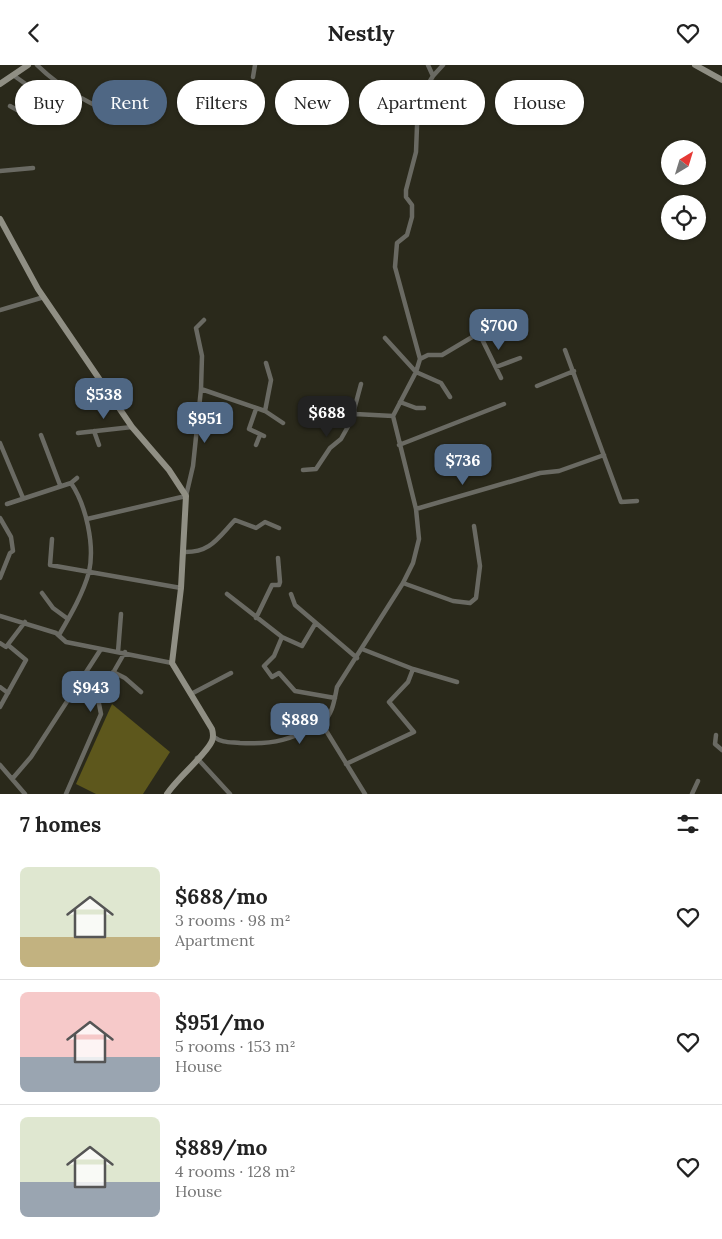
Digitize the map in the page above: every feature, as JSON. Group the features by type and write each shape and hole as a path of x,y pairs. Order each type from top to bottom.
{"street":[{"path":"0,84 28,65"},
{"path":"37,65 54,81 92,104"},
{"path":"253,77 255,65"},
{"path":"428,65 433,75"},
{"path":"430,80 443,65"},
{"path":"698,66 722,80"},
{"path":"13,75 20,80"},
{"path":"10,106 15,109"},
{"path":"214,737 221,742 268,744 289,740 322,724 330,716 337,687 403,583 413,563 419,539 416,509 393,416 416,372 420,359 395,267 397,243 407,235 412,217 412,205 406,197 406,190 416,152 416,125"},
{"path":"0,171 33,168"},
{"path":"0,219 44,297 132,427 169,470 186,496"},
{"path":"0,310 44,297"},
{"path":"166,794 176,780 212,742 214,737 212,729 172,663 181,588 186,496 192,466 201,389 202,356 196,328 204,320"},
{"path":"420,359 428,355 442,355 479,333 501,378"},
{"path":"385,338 416,372 437,379 450,397"},
{"path":"565,350 621,501 637,501"},
{"path":"496,367 520,358"},
{"path":"265,411 270,381 266,363"},
{"path":"537,386 574,371"},
{"path":"303,470 316,469 330,448 341,439 355,415 354,410 361,384"},
{"path":"201,389 265,411 283,423"},
{"path":"400,402 416,408 424,408"},
{"path":"399,445 504,404"},
{"path":"256,409 249,429 262,435 256,445"},
{"path":"355,415 393,416"},
{"path":"78,433 132,427"},
{"path":"94,431 99,445"},
{"path":"41,435 60,485"},
{"path":"0,443 23,498"},
{"path":"416,509 540,473 559,471 604,455"},
{"path":"6,504 71,483 77,478"},
{"path":"60,635 89,572 87,519 80,497 71,483"},
{"path":"87,519 186,496"},
{"path":"0,519 6,525 11,537 13,551 10,553 0,578"},
{"path":"183,552 198,552 208,548 235,520 256,528 265,522 280,528"},
{"path":"403,583 453,601 470,603 476,599 480,566 474,526"},
{"path":"52,539 50,565 181,588"},
{"path":"256,618 272,585 278,585 280,582 278,558"},
{"path":"42,593 53,608 68,619"},
{"path":"227,594 282,637 302,647 315,624"},
{"path":"291,594 295,605 357,658"},
{"path":"118,651 121,614"},
{"path":"0,616 25,622 60,635 66,642 172,663"},
{"path":"8,645 25,622"},
{"path":"282,637 274,656 264,666 272,677 279,673 295,691 335,698"},
{"path":"0,643 6,647 8,645 26,660 0,707"},
{"path":"13,778 31,757 101,649"},
{"path":"362,649 413,669 456,681"},
{"path":"66,794 101,715 98,699 125,653"},
{"path":"346,764 414,732 389,702 408,682 413,669"},
{"path":"113,671 141,692"},
{"path":"191,694 231,673"},
{"path":"0,687 8,693"},
{"path":"322,724 366,794"},
{"path":"716,735 715,744 722,750"},
{"path":"197,758 230,794"},
{"path":"0,765 25,794"},
{"path":"692,794 698,781"}],"shaded area":[{"path":"112,704 170,752 143,794 96,794 76,784"}]}
